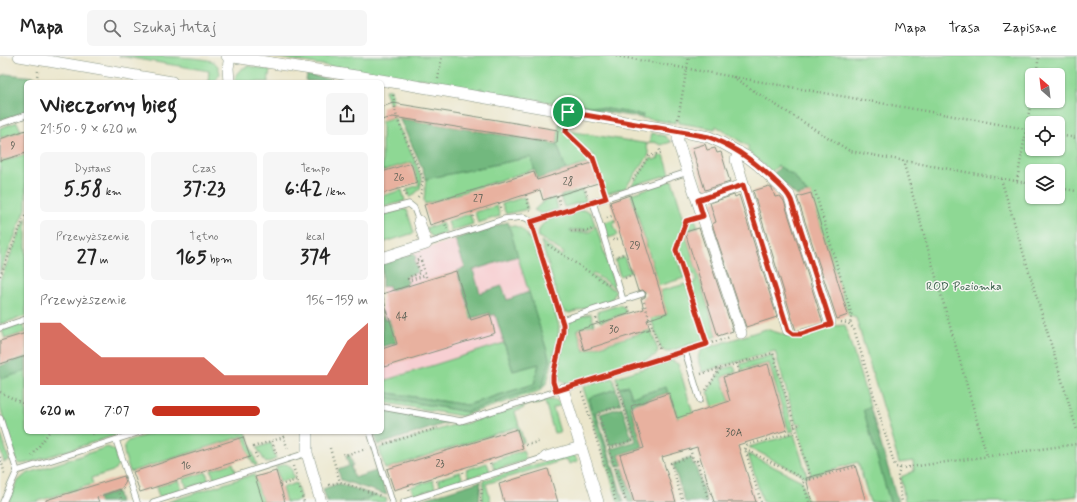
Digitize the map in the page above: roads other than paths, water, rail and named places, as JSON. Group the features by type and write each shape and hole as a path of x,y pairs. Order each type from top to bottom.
{"street":[{"path":"19,56 160,80"},
{"path":"229,80 228,56 375,80"},
{"path":"384,81 709,137 738,152 758,165 789,195 830,323"},
{"path":"678,131 678,142 741,333"},
{"path":"738,152 736,160 743,185 788,330"},
{"path":"698,200 743,185"},
{"path":"384,257 426,244 419,221"},
{"path":"559,390 598,502"},
{"path":"307,434 307,453 322,502"},
{"path":"546,457 580,447"}],"lane":[{"path":"0,124 24,116"},
{"path":"426,244 504,219 518,217 530,220 688,172"},
{"path":"593,202 623,300"},
{"path":"384,210 405,204 411,205 416,211 419,221"},
{"path":"530,220 562,320 563,332 553,376 553,382 559,390"},
{"path":"562,320 642,294"},
{"path":"0,328 24,320"},
{"path":"384,406 461,421 685,351 700,400"},
{"path":"0,418 17,471"},
{"path":"3,502 17,471 134,434"},
{"path":"371,434 392,500"},
{"path":"116,440 137,502"},
{"path":"153,502 307,453"},
{"path":"404,502 546,457"}],"park label":[{"name":"ROD Poziomka","path":"964,287"}]}
